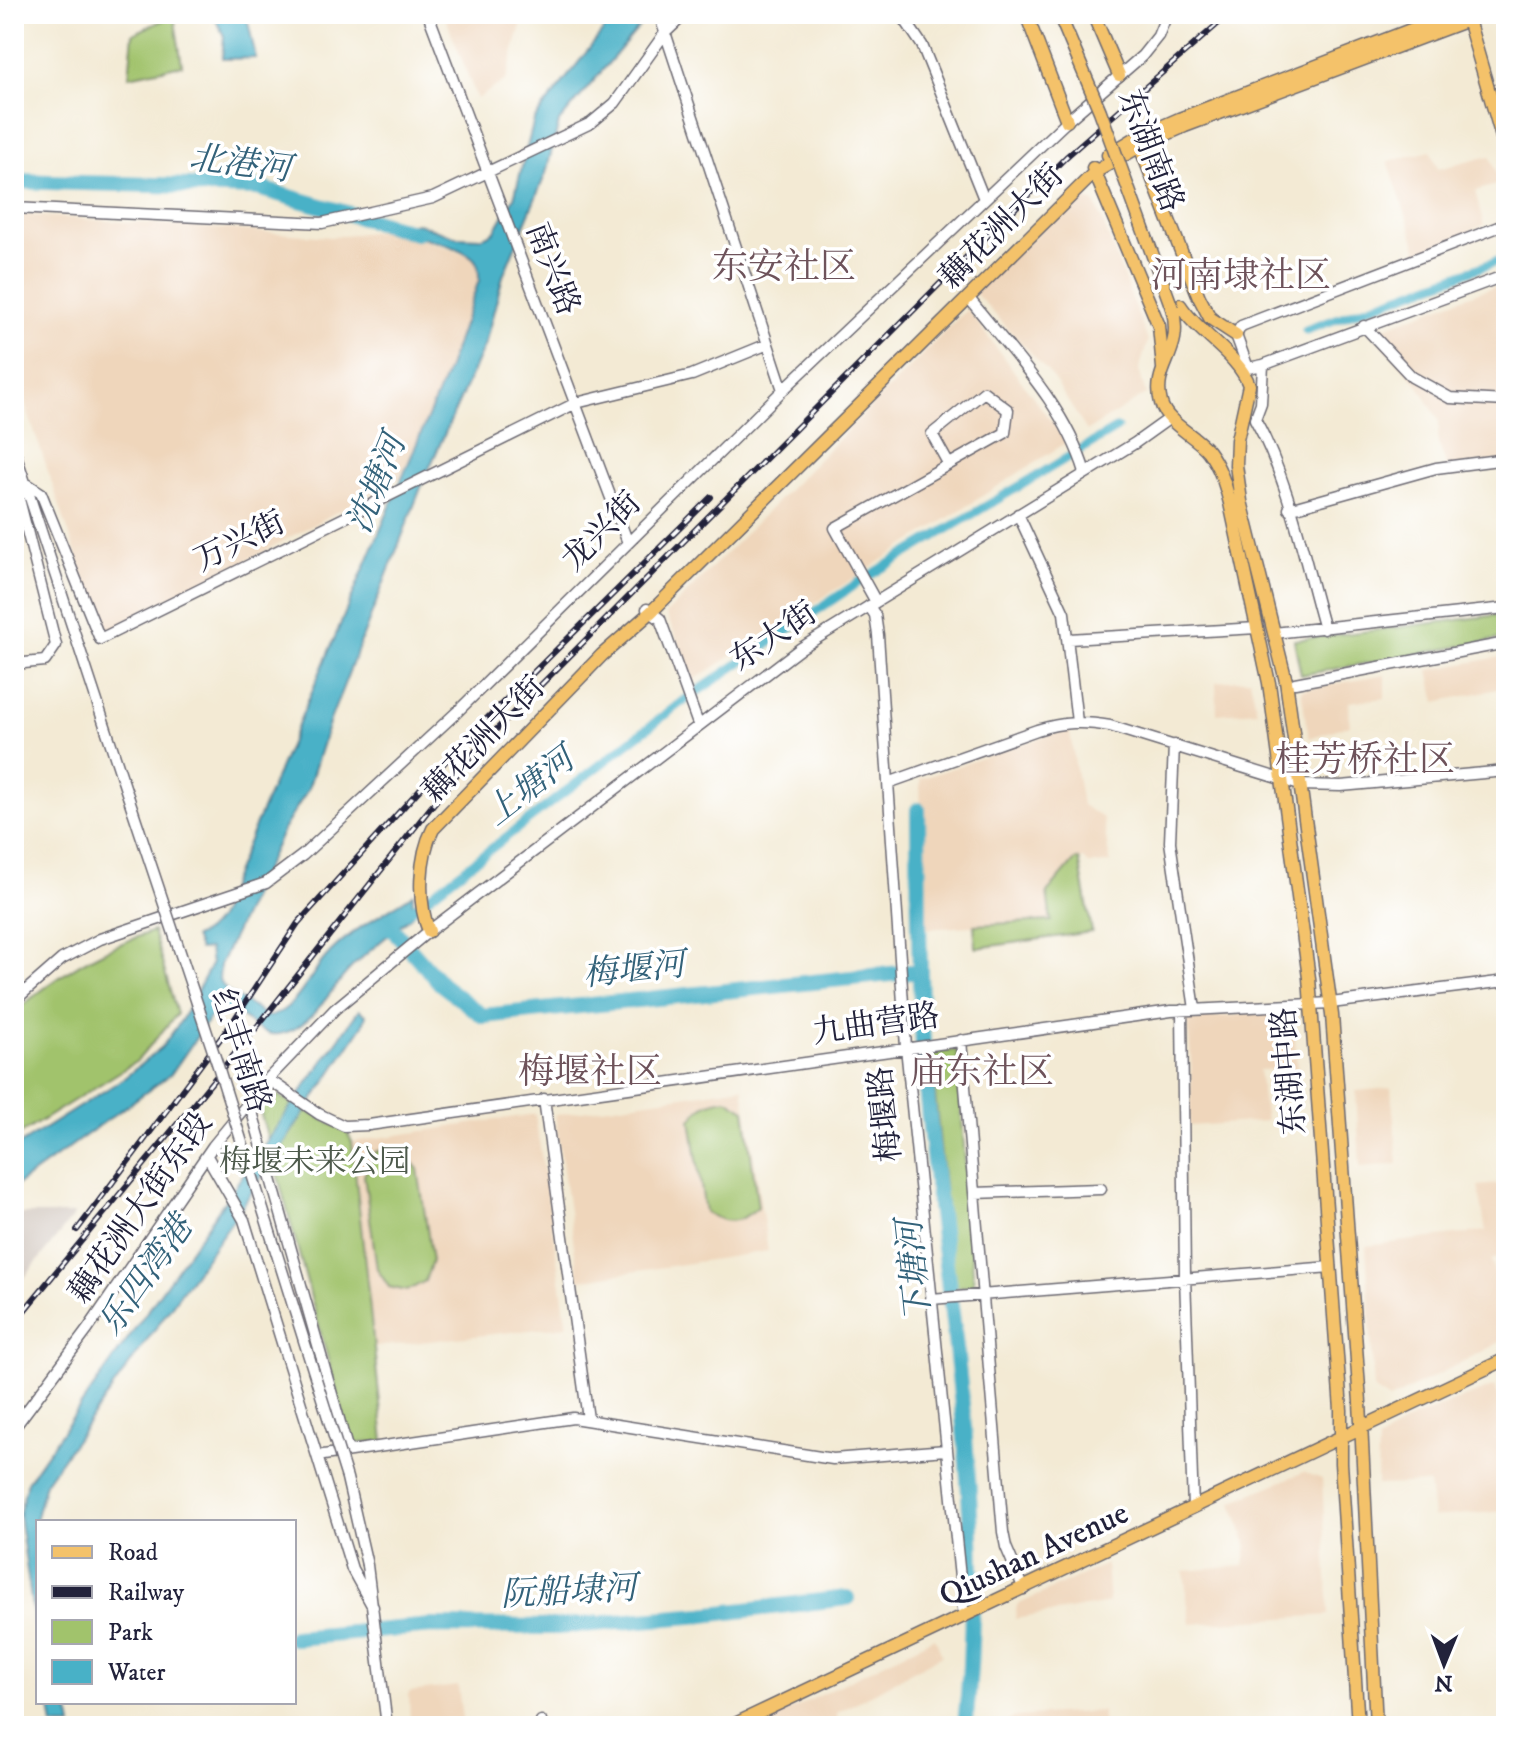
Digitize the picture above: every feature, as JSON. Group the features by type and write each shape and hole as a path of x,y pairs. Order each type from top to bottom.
{"main road":[{"path":"1026,14 1067,121"},
{"name":"东湖南路","path":"1059,14 1176,306 1245,370"},
{"name":"东湖南路","path":"1068,14 1176,306 1177,325 1172,355 1163,368"},
{"path":"1093,14 1119,75"},
{"name":"藕花洲大街","path":"427,927 423,880 425,844 433,829 1094,168 1138,142 1452,14"},
{"name":"藕花洲大街","path":"1138,142 1465,16 1484,14"},
{"path":"1465,16 1506,151"},
{"path":"1138,142 1210,318 1239,330"},
{"path":"1094,168 1159,326 1163,368 1159,381 1161,405 1170,418"},
{"name":"藕花洲大街","path":"648,612 968,297 1094,168"},
{"name":"东湖中路","path":"1245,370 1249,385 1236,465 1241,501 1286,681 1331,1003 1367,1427 1376,1726"},
{"name":"东湖中路","path":"1170,418 1209,452 1223,476 1257,628 1281,777 1311,1003 1331,1267 1358,1726"},
{"name":"Qiushan Avenue","path":"731,1726 1506,1359"}],"street":[{"name":"南兴路","path":"428,14 628,543"},
{"path":"659,14 783,390"},
{"path":"14,208 322,223 391,209 452,191 591,123 615,103 665,33 685,14"},
{"path":"901,14 922,45 984,199"},
{"name":"龙兴街","path":"14,1001 62,959 100,939 266,883 303,855 457,712 783,390 1119,75 1158,36 1167,14"},
{"path":"1506,224 1239,330 1245,370 1506,275"},
{"path":"968,297 1050,401 1075,438 1085,472"},
{"path":"1364,326 1412,377 1450,398 1506,401"},
{"name":"万兴街","path":"24,482 41,493 100,639 576,403 692,375 768,344"},
{"path":"1263,365 1261,403 1255,419 1266,439 1324,629"},
{"path":"984,392 1008,410 1005,433 948,463 932,434 984,392"},
{"name":"东大街","path":"427,927 801,648 1170,418"},
{"name":"红丰南路","path":"14,449 218,1066 347,1478 367,1565 387,1726"},
{"path":"1289,509 1436,468 1506,459"},
{"name":"梅堰路","path":"948,463 835,528 872,601 878,635 906,1047 964,1617"},
{"path":"14,664 45,661 56,645 19,499 24,482"},
{"path":"1018,514 1054,587 1069,639 1077,722"},
{"path":"1274,633 1506,608"},
{"path":"648,612 660,619 698,724"},
{"path":"1069,639 1257,628"},
{"path":"1295,683 1506,643"},
{"path":"888,783 1037,730 1077,722 1110,726 1300,785 1341,786 1506,771"},
{"path":"1174,745 1170,842 1195,1009"},
{"name":"藕花洲大街东段","path":"14,1428 249,1101 335,1009 385,968 427,927"},
{"name":"九曲营路","path":"268,1079 319,1114 344,1126 369,1125 1182,1010 1331,1003 1506,981"},
{"path":"1182,1010 1185,1277 1193,1508"},
{"path":"959,1040 974,1193 979,1295 1003,1532 1024,1589"},
{"path":"544,1099 588,1419"},
{"path":"249,1101 348,1451"},
{"path":"207,1156 244,1220 352,1569 373,1608"},
{"path":"974,1193 1101,1189"},
{"path":"931,1299 1331,1267"},
{"path":"317,1456 573,1418 833,1459 946,1450"}],"shaded area":[{"path":"444,14 524,14 506,80 477,99"},
{"path":"1431,151 1438,169 1490,156 1500,184 1475,191 1484,225 1419,254 1388,161"},
{"path":"1079,196 1096,204 1148,341 1139,370 1146,394 1087,431 1051,375 974,292"},
{"path":"14,214 332,237 393,229 473,257 478,265 479,280 444,379 400,478 119,629 107,630 99,622 14,371"},
{"path":"1506,282 1506,460 1447,467 1438,442 1439,421 1418,384 1371,332"},
{"path":"967,309 1067,442 694,680 666,614"},
{"path":"1506,656 1506,687 1436,702 1429,670"},
{"path":"1385,675 1385,698 1349,702 1350,725 1309,738 1301,690"},
{"path":"1250,679 1257,711 1217,714 1216,682"},
{"path":"1069,728 1082,805 1103,818 1110,863 1088,864 1083,859 1075,860 1047,893 1052,921 923,929 920,779"},
{"path":"1293,1010 1297,1069 1259,1070 1266,1121 1189,1126 1192,1075 1188,1020"},
{"path":"743,1087 768,1251 579,1280 555,1115"},
{"path":"1391,1088 1398,1164 1360,1167 1356,1091"},
{"path":"535,1114 567,1326 375,1347 352,1142"},
{"path":"1506,1183 1506,1255 1491,1260 1506,1311 1506,1339 1389,1400 1374,1390 1366,1246 1486,1231 1478,1186"},
{"path":"21,1214 75,1214 14,1291 14,1219"},
{"path":"1495,1386 1506,1418 1506,1511 1433,1517 1429,1483 1377,1485 1378,1441 1412,1418"},
{"path":"1304,1472 1322,1479 1329,1615 1190,1624 1184,1571 1244,1566 1247,1544 1232,1502"},
{"path":"1106,1564 1109,1603 1015,1619 1017,1605"},
{"path":"935,1637 942,1655 837,1713 838,1726 759,1726"},
{"path":"458,1686 463,1726 410,1726 409,1692"},
{"path":"1102,1711 1104,1726 998,1726 1015,1717"}],"green space":[{"path":"174,15 182,65 129,76 133,34"},
{"path":"1506,614 1506,638 1301,675 1294,640"},
{"path":"1079,859 1092,932 976,948 974,925 1051,921 1047,893"},
{"path":"153,931 177,1014 137,1061 14,1138 14,1012 79,964"},
{"path":"957,1050 974,1286 954,1287 931,1053"},
{"name":"梅堰未来公园","path":"267,1090 347,1132 352,1142 384,1441 351,1444 259,1107"},
{"path":"727,1099 745,1110 758,1207 733,1221 705,1212 691,1120 706,1105"},
{"path":"391,1148 405,1154 418,1169 432,1261 425,1281 407,1291 389,1287 377,1269 364,1175 375,1152"}],"water":[{"path":"213,14 242,14 248,22 256,58 222,59 224,36"},
{"path":"616,14 650,14 559,122 546,173 503,276 485,344 424,480 329,723 308,789 283,830 220,965 219,980 227,991 269,1017 295,1000 325,958 344,940 413,894 412,915 358,961 310,1017 290,1031 269,1034 231,1011 214,1012 171,1074 14,1187 14,1148 123,1079 162,1047 182,1019 211,965 209,949 199,950 194,937 210,928 223,908 444,379 479,280 479,270 472,257 465,252 393,229 417,223 457,237 481,238 494,232 514,198 534,120"},
{"path":"359,1010 366,1015 363,1025 235,1217 45,1483 36,1520 36,1634 19,1515 27,1482"},
{"path":"355,1626 356,1637 296,1643 296,1633"},
{"path":"49,1704 68,1704 72,1726 53,1726"}],"waterway":[{"name":"北港河","path":"14,181 258,188 416,233"},
{"name":"上塘河","path":"1306,330 1506,258"},
{"name":"上塘河","path":"405,915 679,704 859,582 1117,428"},
{"name":"下塘河","path":"918,810 925,1080 956,1345 969,1497 971,1650 965,1726"},
{"name":"梅堰河","path":"390,926 441,984 483,1016 920,971"},
{"name":"阮船埭河","path":"296,1638 432,1626 556,1627 703,1615 847,1598"}],"railway":[{"path":"14,1323 252,1033 477,749 1066,157 1229,14"},
{"path":"77,1230 232,1023 298,923 462,743 711,497"}],"district":[{"name":"东安社区","path":"784,267"},
{"name":"河南埭社区","path":"1241,276"},
{"name":"桂芳桥社区","path":"1365,760"},
{"name":"梅堰社区","path":"590,1072"},
{"name":"庙东社区","path":"982,1072"}],"water label":[{"name":"沈塘河","path":"377,484"},
{"name":"乐四湾港","path":"146,1276"}]}
